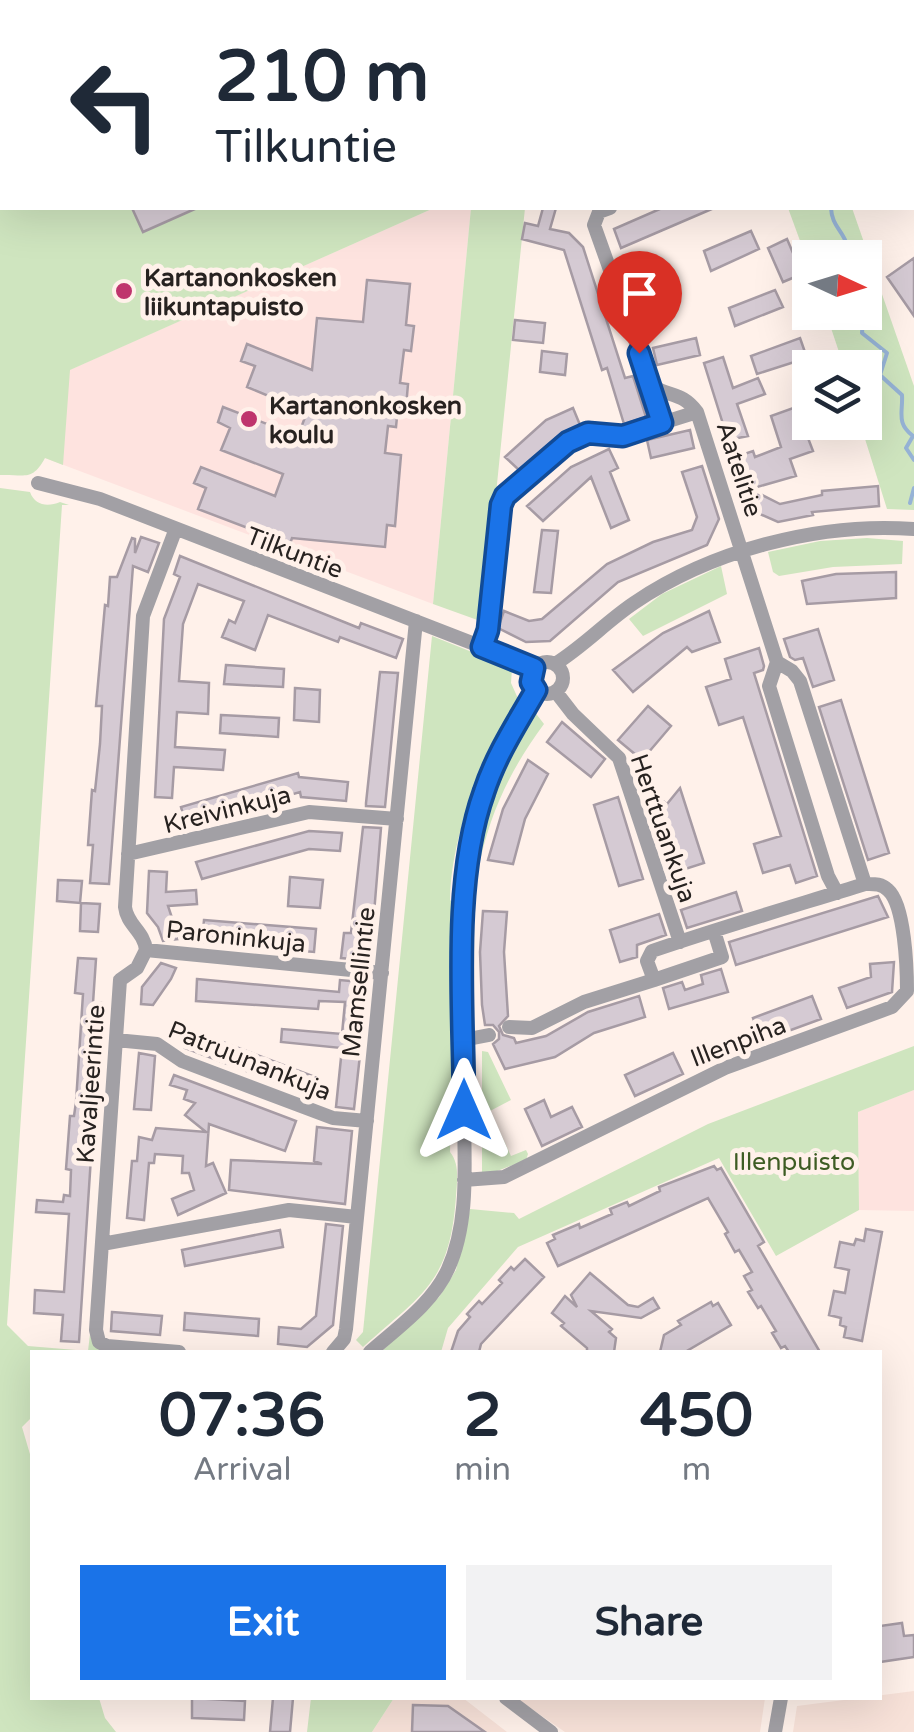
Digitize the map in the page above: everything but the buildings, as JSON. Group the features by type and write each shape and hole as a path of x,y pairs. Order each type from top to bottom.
{"street":[{"path":"604,210 599,212 594,225 662,423"},
{"name":"Aatelitie","path":"650,385 662,392 682,395 698,412 743,552"},
{"path":"482,647 488,630 505,496 568,442 588,433 623,436 698,412"},
{"name":"Tilkuntie","path":"38,483 100,499 534,668"},
{"path":"555,664 563,678 556,692 536,690 531,682 534,668 542,662 555,664 638,600 684,575 743,552 817,535 914,529"},
{"path":"146,950 141,933 126,914 143,616 175,531"},
{"path":"743,552 777,662 769,686 828,876 837,893"},
{"name":"Mamsellintie","path":"339,1350 346,1330 416,621"},
{"path":"654,980 647,962 652,952 865,884 800,682 792,671 777,662"},
{"path":"372,1350 427,1300 448,1270 457,1240 464,1180 463,916 469,849 494,766 536,690"},
{"name":"Herttuankuja","path":"556,692 618,758 680,942"},
{"name":"Kreivinkuja","path":"128,854 309,812 397,819"},
{"name":"Illenpiha","path":"464,1180 504,1177 725,1068 892,1007 907,991 896,903 883,886 865,884"},
{"path":"509,1028 532,1028 578,1004 722,957 714,931"},
{"name":"Paroninkuja","path":"146,950 382,973"},
{"name":"Kavaljeerintie","path":"146,950 137,968 120,980 96,1330 99,1342 107,1346 154,1350"},
{"path":"464,1040 489,1035"},
{"name":"Patruunankuja","path":"116,1040 157,1044 182,1061 333,1118 367,1121"},
{"path":"102,1244 289,1210 357,1217"},
{"path":"509,1700 551,1732"},
{"path":"776,1732 781,1700"}],"shaded area":[{"name":"Kartanonkosken koulu","path":"429,210 471,210 433,604 45,458 49,379"},
{"path":"914,1090 914,1211 859,1210 858,1112"},
{"path":"914,1691 914,1732 793,1732 797,1706 882,1700 882,1695"},
{"path":"393,1700 466,1700 507,1732 372,1732"},
{"path":"519,1700 765,1700 760,1732 565,1732"}],"green space":[{"name":"Kartanonkosken liikuntapuisto","path":"0,210 430,210 70,370 63,465 45,458 31,474 0,475"},
{"path":"471,210 525,210 483,622 433,604"},
{"path":"789,210 853,210 863,240 800,240"},
{"path":"882,294 914,386 914,510 887,509 865,440 882,440 882,350 838,350 832,330 882,330"},
{"path":"0,488 30,492 42,504 69,505 62,505 7,1325 28,1346 76,1350 30,1350 30,1419 22,1427 30,1454 30,1700 100,1700 105,1718 116,1732 0,1732"},
{"path":"820,541 903,541 902,564 833,567 779,576 773,572 768,552"},
{"path":"721,566 727,594 643,636 629,619 662,594"},
{"path":"432,636 512,668 511,683 520,703 489,763 481,765 453,865 450,900 458,907 457,1062 452,1068 450,1152 457,1179 453,1225 440,1268 430,1284 363,1347 356,1340 363,1332"},
{"path":"534,711 544,724 502,793 478,871 473,871 494,787"},
{"name":"Illenpuisto","path":"914,1046 914,1090 858,1112 859,1210 776,1256 719,1158 518,1247 448,1328 442,1350 383,1350 439,1297 456,1270 470,1209 514,1213 519,1219 708,1124"},
{"path":"482,1051 488,1052 511,1100 490,1111 511,1156 526,1150 528,1154 526,1160 492,1173 482,1172"},
{"path":"90,1334 92,1341 121,1350 88,1350"},
{"path":"311,1700 393,1700 372,1732 307,1732"}],"waterway":[{"path":"831,210 845,240"},
{"path":"863,330 887,353 880,375 902,395 902,422 913,436 906,448 914,460"},
{"path":"910,503 914,488"}],"place":[{"name":"Kartanonkosken liikuntapuisto","path":"124,291"},
{"name":"Kartanonkosken koulu","path":"249,419"}],"route":[{"path":"464,1110 463,916 469,849 494,766 536,690 531,682 534,668 482,647 488,630 501,505 505,496 568,442 588,433 623,436 662,423 639,353"}]}
